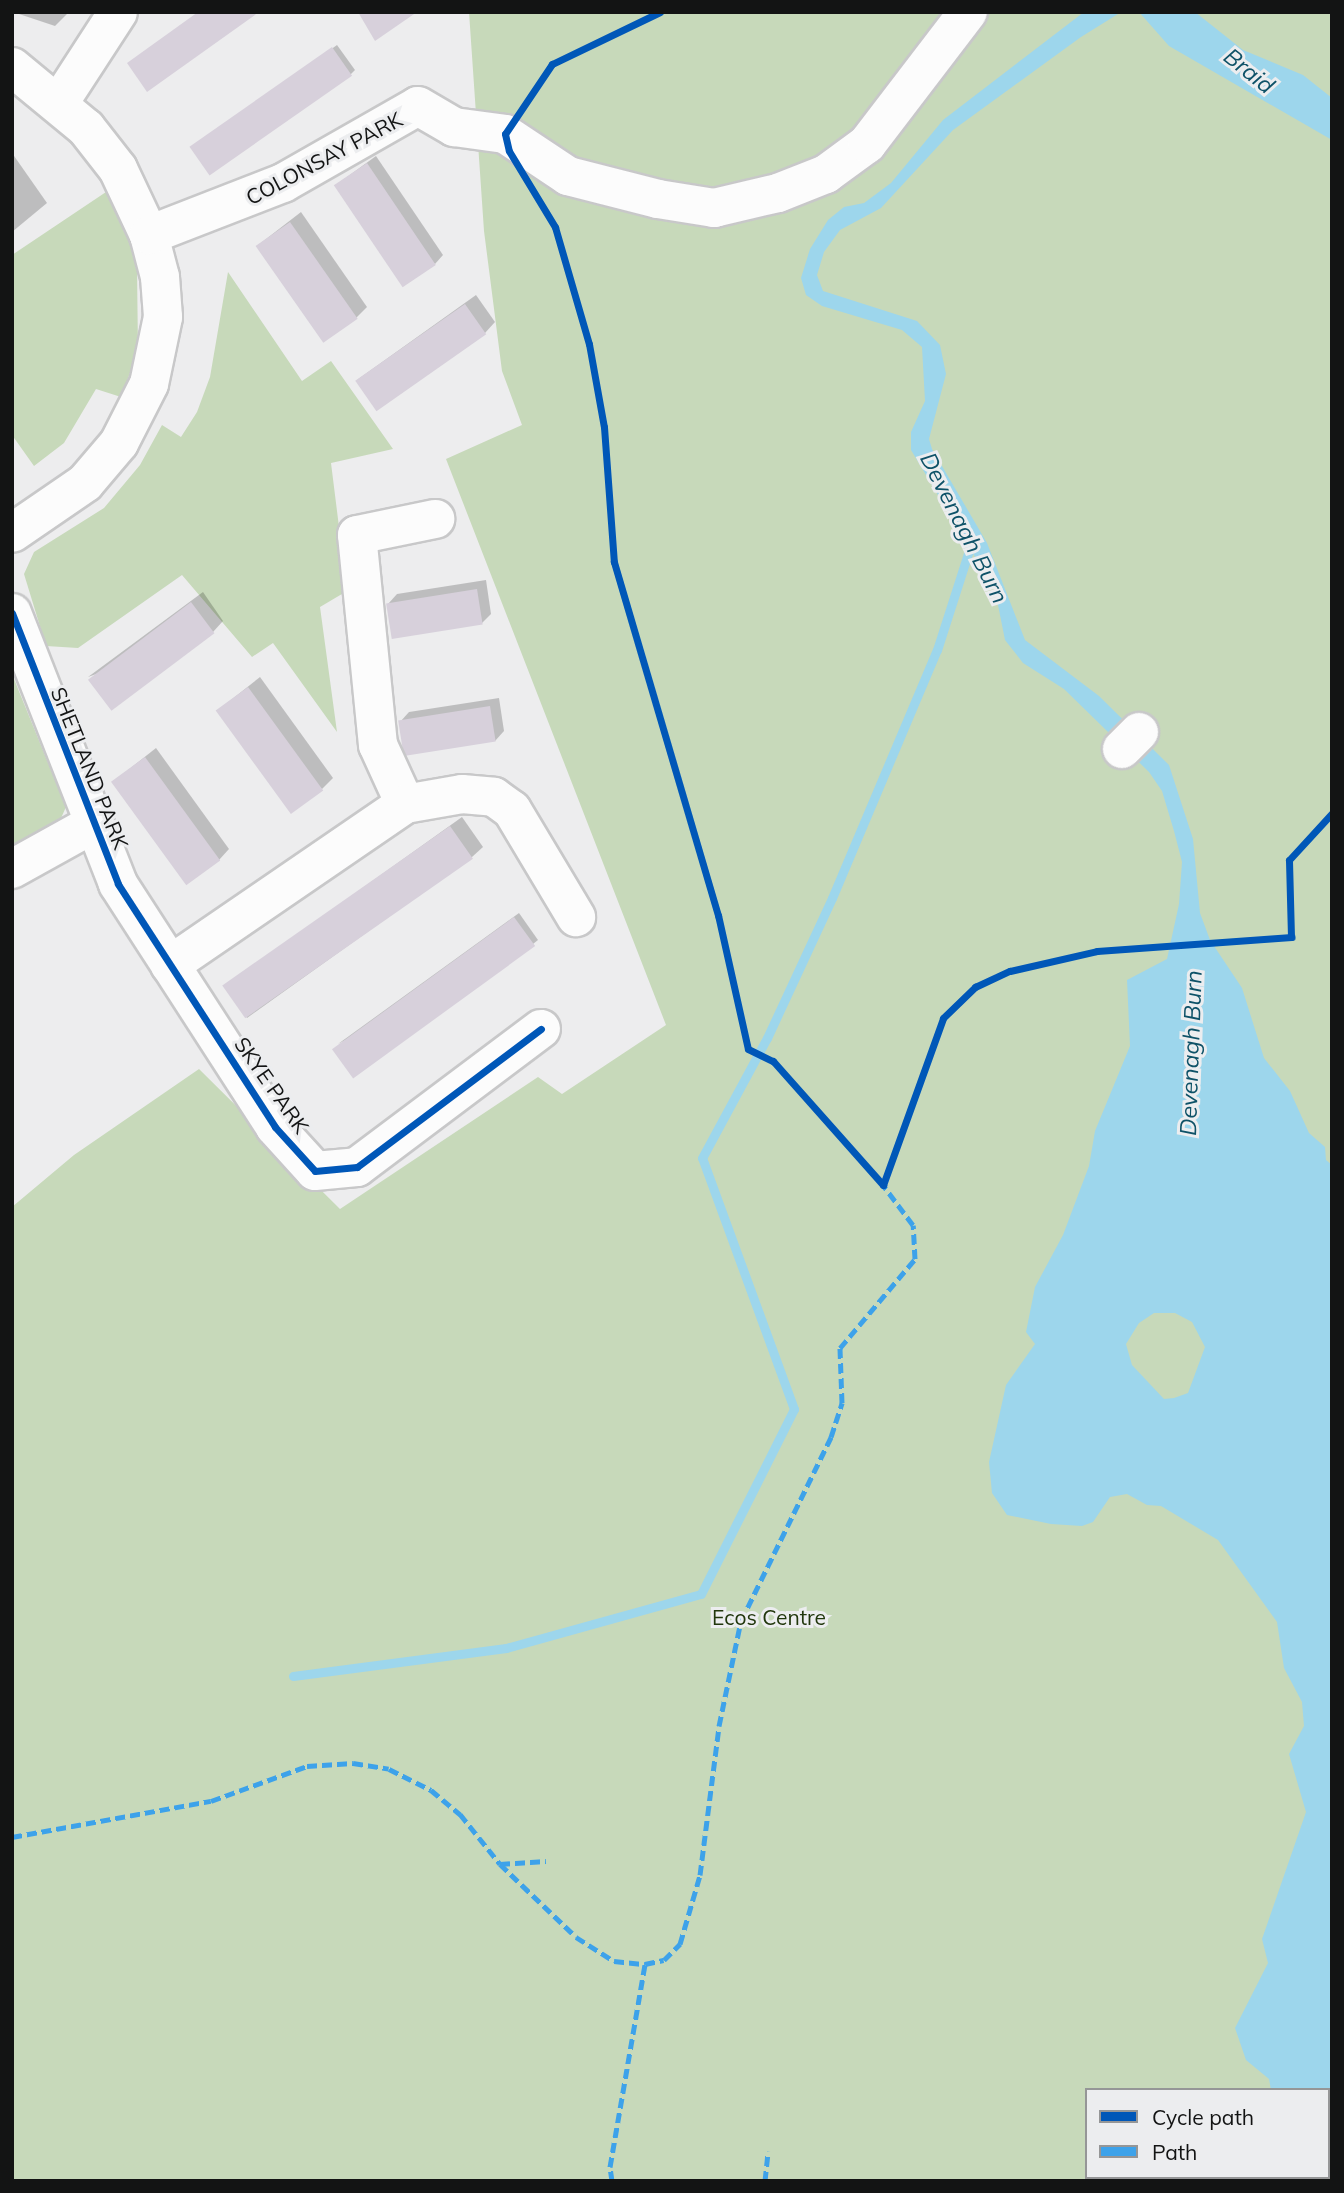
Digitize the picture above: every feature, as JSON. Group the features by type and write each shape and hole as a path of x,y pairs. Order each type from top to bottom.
{"street":[{"path":"59,103 118,12"},
{"name":"COLONSAY PARK","path":"149,235 283,183 418,106 454,127 505,134 568,176 714,208 778,193 826,174 867,144 968,12"},
{"path":"12,66 86,128 118,169 149,235 160,277 163,317 145,393 119,443 85,483 12,533"},
{"path":"405,804 378,745 356,535 435,519"},
{"name":"SHETLAND PARK","path":"12,613 118,884 170,965"},
{"path":"170,965 405,804 472,794 502,802 517,817 576,917"},
{"path":"12,869 93,824"},
{"name":"SKYE PARK","path":"170,965 275,1127 315,1171 357,1167 541,1029"}],"green space":[{"name":"Ecos Centre","path":"469,12 1332,12 1332,2181 12,2181 12,1207 74,1155 199,1069 340,1209 538,1077 562,1094 666,1025 446,459 522,425 502,371 484,231"},
{"path":"106,192 128,230 137,268 138,351 121,397 96,389 64,443 34,466 12,435 12,255"},
{"path":"228,272 302,381 331,361 393,449 331,463 347,591 320,607 337,732 273,643 252,657 182,575 78,648 46,646 24,574 34,552 104,508 140,465 162,425 181,437 197,412 210,377"},
{"path":"12,674 66,807 57,827 12,851"}],"water":[{"name":"Devenagh Burn","path":"1084,12 1132,12 1118,14 1081,37 953,130 881,208 840,230 824,252 817,275 823,291 917,321 940,345 946,374 929,439 932,449 987,543 1025,640 1099,696 1169,765 1193,839 1200,913 1210,940 1242,988 1264,1058 1290,1091 1309,1133 1325,1147 1326,1160 1332,1165 1332,2174 1330,2088 1271,2088 1269,2079 1246,2060 1235,2028 1268,1963 1262,1939 1306,1812 1289,1754 1304,1726 1302,1702 1284,1668 1277,1622 1218,1540 1161,1506 1147,1505 1127,1494 1110,1497 1093,1522 1082,1526 1051,1524 1007,1515 992,1493 989,1462 1006,1385 1035,1344 1026,1332 1035,1287 1063,1235 1089,1166 1095,1131 1130,1046 1127,980 1167,959 1179,904 1182,862 1162,791 1149,772 1064,689 1023,663 1005,640 995,590 911,450 911,432 925,401 922,347 902,330 822,306 806,295 801,278 810,249 828,220 844,207 864,203 891,183 943,120","holes":["1154,1313 1175,1313 1192,1322 1205,1347 1188,1393 1164,1399 1132,1365 1126,1344 1139,1323"]},
{"name":"Braid","path":"1139,12 1195,12 1243,50 1303,75 1332,98 1332,140 1169,46"}],"building":[{"path":"198,12 259,12 147,92 127,63"},
{"path":"358,12 417,12 375,41"},
{"path":"332,47 352,76 210,175 189,147"},
{"path":"367,163 436,265 403,287 334,185"},
{"path":"290,222 358,319 323,343 256,246"},
{"path":"465,304 486,334 376,411 355,381"},
{"path":"477,589 483,625 392,639 386,603"},
{"path":"191,602 214,633 111,711 88,680"},
{"path":"248,687 323,791 291,814 216,711"},
{"path":"490,706 496,742 404,756 398,721"},
{"path":"145,757 220,861 186,885 111,782"},
{"path":"450,826 473,859 245,1018 222,985"},
{"path":"514,917 535,946 353,1078 332,1049"}],"waterway":[{"name":"Devenagh Burn","path":"293,1676 506,1648 701,1594 794,1409 702,1158 767,1038 832,898 937,650 973,538"}],"marked path":[{"path":"12,1837 211,1801 307,1766 353,1763 389,1769 431,1790 460,1814 500,1864 576,1937 614,1961 645,1964 664,1960 680,1944 700,1875 719,1726 741,1621 831,1437 842,1403 840,1348 915,1259 913,1225 883,1185"},
{"path":"500,1864 546,1861"},
{"path":"612,2181 610,2167 645,1964"},
{"path":"765,2181 768,2151"}],"cycle path":[{"path":"660,12 552,64 505,134 509,151 555,227 589,344 604,427 614,562 718,915 748,1049 773,1061 883,1185 943,1018 975,987 1010,971 1097,951 1291,937 1289,860 1332,813"},
{"path":"12,613 118,884 275,1127 315,1171 357,1167 541,1029"}]}
